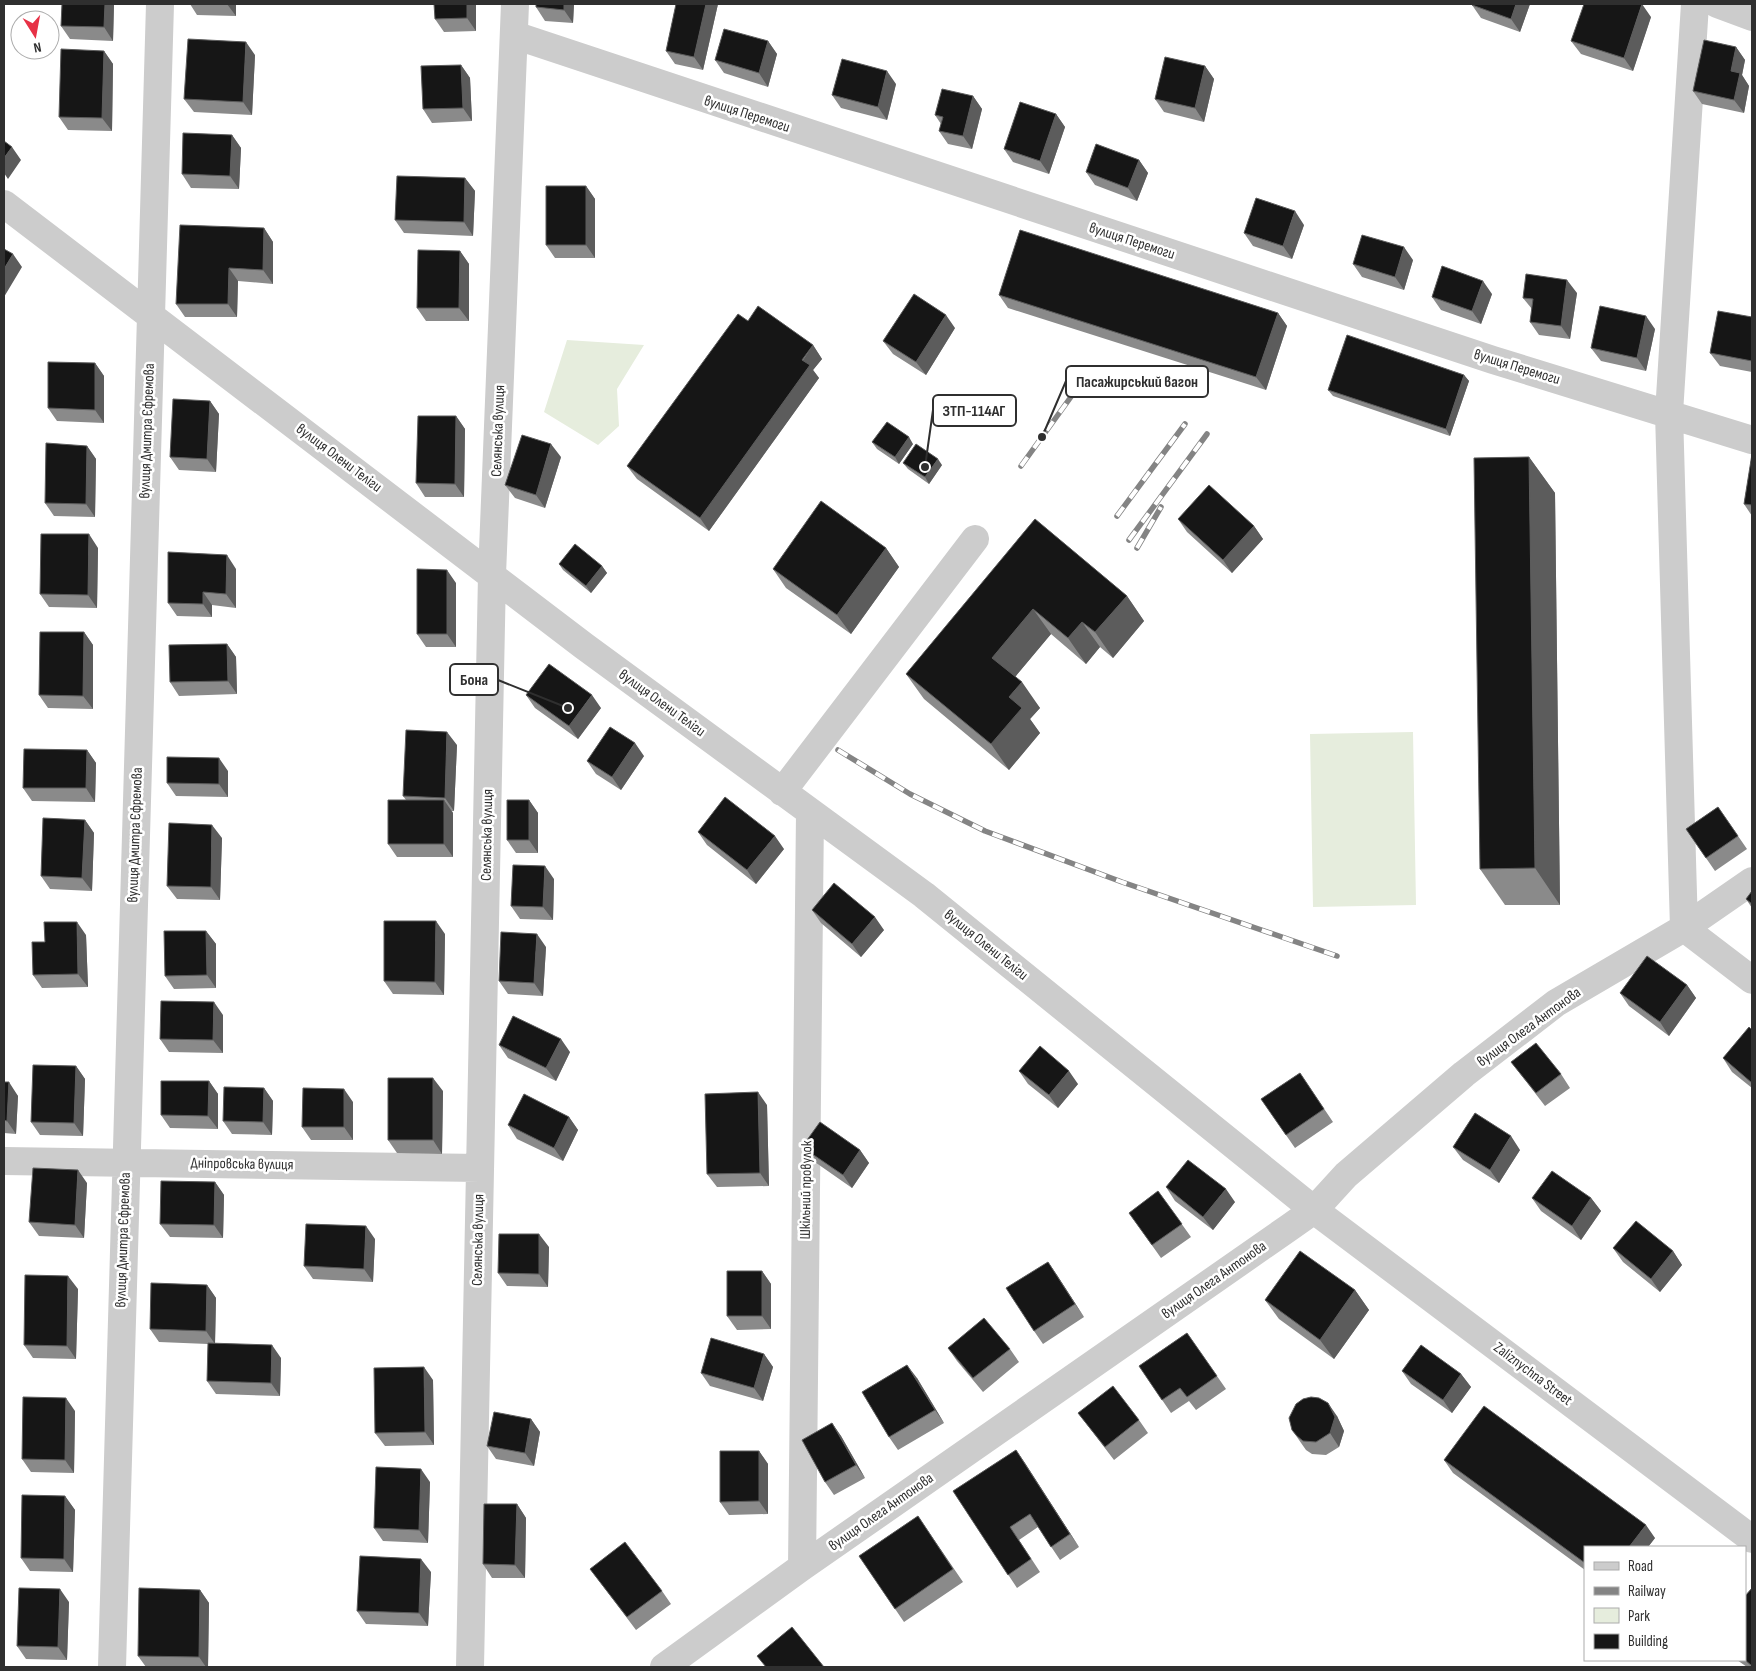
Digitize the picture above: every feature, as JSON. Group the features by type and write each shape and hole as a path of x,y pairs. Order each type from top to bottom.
{"street":[{"name":"вулиця Дмитра Єфремова","path":"112,1667 125,1162 160,4"},
{"name":"Селянська вулиця","path":"470,1667 492,575 515,4"},
{"path":"1695,4 1669,413 1684,928 1752,980"},
{"path":"1717,4 1752,17"},
{"name":"вулиця Перемоги","path":"514,35 1474,354 1752,440"},
{"name":"вулиця Олени Теліги","path":"4,204 492,575 810,813 924,895 1314,1210"},
{"path":"782,792 975,539"},
{"name":"Шкільний провулок","path":"802,1567 810,813"},
{"name":"вулиця Олега Антонова","path":"664,1667 802,1567 1314,1210 1353,1169 1464,1074 1556,1004 1684,928 1752,881"},
{"name":"Дніпровська вулиця","path":"4,1161 480,1168"},
{"name":"Zaliznychna Street","path":"1314,1210 1752,1539"}],"green space":[{"path":"567,340 644,345 617,389 619,426 598,445 544,412"},
{"path":"1413,732 1416,905 1313,907 1310,734"}],"building":[{"path":"62,4 105,4 104,27 61,26"},
{"path":"434,4 467,4 467,18 435,19"},
{"path":"536,4 564,4 564,10 536,7"},
{"path":"676,4 706,4 694,57 666,51"},
{"path":"1472,4 1516,4 1511,19"},
{"path":"1584,4 1642,4 1624,58 1571,41"},
{"path":"724,29 768,41 759,73 715,60"},
{"path":"188,39 246,42 243,102 184,99"},
{"path":"1704,40 1736,47 1731,71 1740,73 1734,100 1693,91"},
{"path":"61,49 104,51 102,118 59,117"},
{"path":"1165,57 1205,66 1195,108 1155,99"},
{"path":"842,59 887,71 878,107 832,95"},
{"path":"461,65 463,108 423,109 421,66"},
{"path":"942,89 973,96 963,136 939,131 943,117 935,115"},
{"path":"1020,102 1056,114 1040,161 1004,149"},
{"path":"183,133 232,135 230,176 182,174"},
{"path":"4,141 12,147 4,158"},
{"path":"1096,144 1139,160 1128,188 1086,172"},
{"path":"397,176 465,178 464,222 395,220"},
{"path":"546,186 586,186 586,245 546,245"},
{"path":"1256,198 1295,211 1283,246 1244,233"},
{"path":"180,225 264,228 263,270 229,268 228,304 176,304"},
{"path":"1020,230 1278,313 1256,377 999,295"},
{"path":"1362,235 1404,247 1395,277 1353,264"},
{"path":"4,249 13,254 4,269"},
{"path":"418,250 460,251 459,308 417,308"},
{"path":"1442,266 1483,281 1472,311 1432,297"},
{"path":"1526,274 1567,280 1561,326 1530,322 1533,299 1523,298"},
{"path":"914,294 946,315 916,362 883,341"},
{"path":"758,306 813,345 802,360 810,365 700,518 627,466 738,314 748,321"},
{"path":"1600,306 1646,316 1637,358 1591,348"},
{"path":"1718,311 1752,317 1752,361 1710,353"},
{"path":"1347,335 1464,375 1446,429 1328,390"},
{"path":"48,362 95,363 95,410 48,408"},
{"path":"173,399 210,401 207,459 170,457"},
{"path":"418,416 456,416 455,484 416,483"},
{"path":"887,422 909,437 895,457 872,442"},
{"path":"522,435 551,444 536,495 505,485"},
{"path":"46,443 87,446 86,504 45,503"},
{"path":"916,444 938,459 925,477 903,463"},
{"path":"1752,454 1752,505 1744,504"},
{"path":"1529,457 1535,868 1480,869 1474,458"},
{"path":"1209,485 1254,526 1223,560 1178,519"},
{"path":"821,501 886,548 837,615 773,569"},
{"path":"1035,519 1127,596 1095,632 1082,622 1068,638 1033,609 992,658 1022,682 1009,697 1022,708 991,744 906,674"},
{"path":"41,534 89,534 88,595 40,594"},
{"path":"575,544 602,566 586,586 559,564"},
{"path":"168,552 227,555 226,594 203,592 203,604 168,603"},
{"path":"417,569 447,570 447,634 417,634"},
{"path":"40,632 84,632 83,696 39,695"},
{"path":"227,644 228,681 170,682 169,645"},
{"path":"549,664 592,695 569,726 526,695"},
{"path":"610,727 635,743 612,777 587,761"},
{"path":"406,730 447,732 445,798 403,796"},
{"path":"24,749 87,750 86,788 23,788"},
{"path":"167,757 219,758 219,784 167,783"},
{"path":"725,797 775,836 747,870 698,832"},
{"path":"388,800 444,800 444,844 388,844"},
{"path":"507,800 529,800 529,840 507,840"},
{"path":"1718,807 1738,836 1706,858 1686,829"},
{"path":"43,818 85,820 82,878 41,876"},
{"path":"169,823 212,825 211,887 167,886"},
{"path":"513,865 545,866 543,907 511,906"},
{"path":"834,883 875,917 852,944 812,910"},
{"path":"1752,891 1752,904 1746,899"},
{"path":"384,921 436,921 435,982 384,981"},
{"path":"44,922 77,922 78,974 33,975 32,942 45,942"},
{"path":"164,931 206,931 207,975 165,976"},
{"path":"501,932 537,934 534,983 499,981"},
{"path":"1647,956 1687,985 1660,1022 1620,993"},
{"path":"161,1001 214,1002 213,1040 160,1039"},
{"path":"513,1016 561,1039 546,1068 499,1045"},
{"path":"1749,1027 1752,1030 1752,1083 1723,1058"},
{"path":"1536,1043 1561,1074 1536,1093 1511,1062"},
{"path":"1040,1046 1069,1071 1049,1095 1019,1071"},
{"path":"33,1065 76,1066 74,1123 31,1122"},
{"path":"1300,1073 1324,1109 1286,1135 1261,1099"},
{"path":"388,1078 433,1078 433,1140 388,1140"},
{"path":"161,1081 209,1081 208,1116 161,1115"},
{"path":"4,1082 9,1082 7,1121 4,1120"},
{"path":"224,1087 264,1088 263,1122 223,1121"},
{"path":"303,1088 344,1089 344,1127 302,1127"},
{"path":"758,1092 760,1173 707,1174 705,1094"},
{"path":"524,1094 569,1117 554,1148 508,1125"},
{"path":"1475,1113 1511,1136 1490,1170 1453,1147"},
{"path":"820,1122 860,1150 843,1175 802,1147"},
{"path":"1188,1160 1226,1189 1203,1217 1166,1187"},
{"path":"33,1168 78,1170 75,1225 29,1222"},
{"path":"1552,1171 1591,1198 1572,1226 1532,1198"},
{"path":"161,1181 215,1182 214,1225 160,1224"},
{"path":"1158,1191 1182,1224 1152,1245 1129,1213"},
{"path":"1636,1221 1673,1251 1651,1279 1613,1248"},
{"path":"306,1224 366,1226 364,1269 304,1266"},
{"path":"499,1234 539,1234 539,1274 498,1273"},
{"path":"1300,1251 1355,1290 1320,1340 1265,1300"},
{"path":"1048,1262 1075,1304 1034,1331 1006,1288"},
{"path":"727,1271 762,1271 762,1316 727,1316"},
{"path":"25,1275 68,1276 67,1346 24,1345"},
{"path":"151,1283 207,1285 206,1331 150,1329"},
{"path":"984,1318 1010,1349 973,1378 948,1348"},
{"path":"1187,1333 1217,1376 1187,1397 1180,1388 1162,1400 1139,1366"},
{"path":"711,1338 764,1354 754,1388 701,1373"},
{"path":"208,1343 272,1345 271,1383 207,1381"},
{"path":"1421,1345 1461,1374 1443,1400 1402,1371"},
{"path":"907,1365 935,1410 889,1437 862,1392"},
{"path":"424,1367 425,1432 375,1433 374,1368"},
{"path":"1113,1386 1139,1420 1105,1447 1078,1413"},
{"path":"23,1397 66,1398 65,1460 22,1459"},
{"path":"1319,1398 1328,1403 1335,1417 1330,1433 1316,1442 1303,1441 1297,1436 1292,1430 1289,1418 1296,1404 1303,1399"},
{"path":"1484,1406 1646,1525 1630,1546 1584,1546 1584,1562 1444,1460"},
{"path":"494,1412 531,1419 525,1453 487,1446"},
{"path":"832,1423 856,1465 825,1482 802,1440"},
{"path":"1016,1450 1070,1534 1051,1547 1030,1514 1010,1527 1031,1559 1008,1575 953,1491"},
{"path":"720,1451 759,1451 759,1501 720,1502"},
{"path":"376,1467 421,1469 419,1530 374,1528"},
{"path":"22,1495 65,1496 64,1559 21,1558"},
{"path":"484,1504 517,1504 515,1565 483,1564"},
{"path":"918,1516 953,1569 895,1609 859,1556"},
{"path":"625,1542 662,1591 627,1617 590,1569"},
{"path":"360,1556 421,1559 419,1613 357,1611"},
{"path":"19,1588 60,1589 58,1647 17,1646"},
{"path":"139,1588 200,1590 199,1657 138,1656"},
{"path":"1752,1588 1752,1666 1746,1661 1746,1595"},
{"path":"792,1627 824,1667 766,1667 757,1656"}],"railway":[{"path":"1021,466 1086,376"},
{"path":"1117,516 1185,424"},
{"path":"1129,540 1207,434"},
{"path":"1137,548 1161,507"},
{"path":"838,750 910,794 985,831 1122,882 1337,956"}],"place":[{"name":"Пасажирський вагон","path":"1042,437"},
{"name":"ЗТП-114АГ","path":"925,467"},
{"name":"Бона","path":"568,708"}]}
